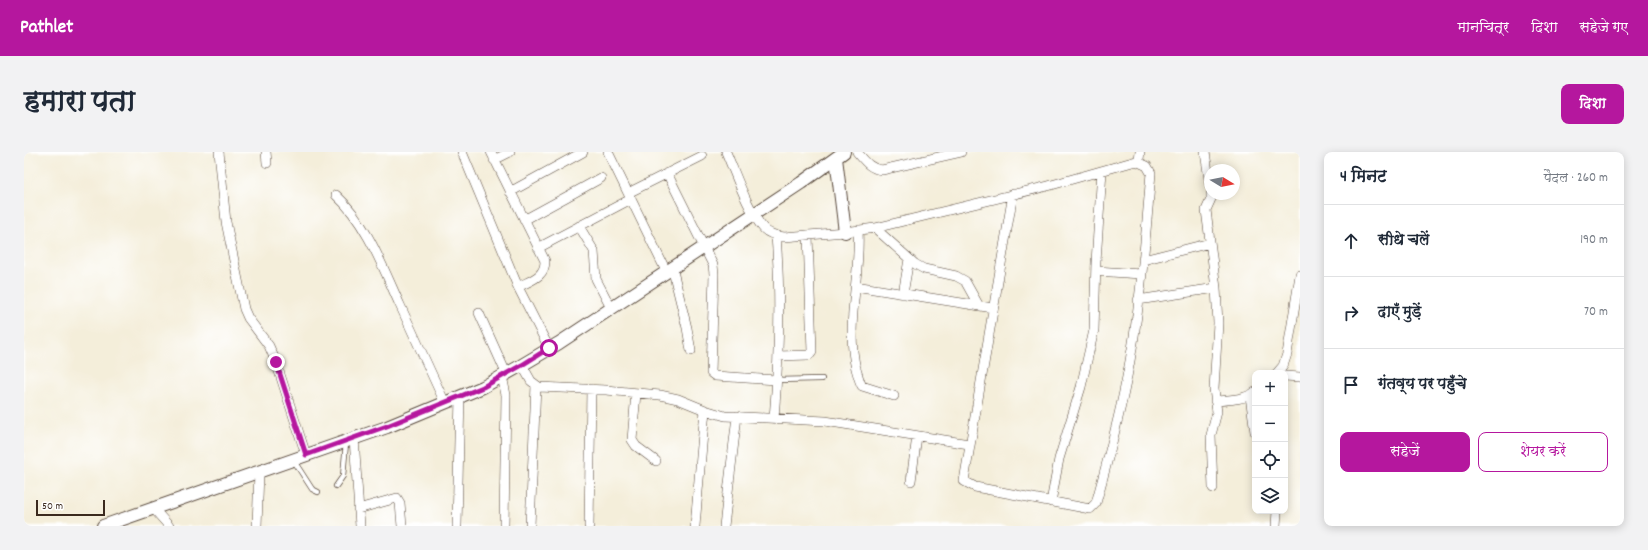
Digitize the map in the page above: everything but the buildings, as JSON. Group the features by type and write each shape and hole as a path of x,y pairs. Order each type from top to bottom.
{"main road":[{"path":"103,526 118,524 153,508 350,440 483,387 549,348 754,214 801,183 837,154"},
{"path":"837,154 839,233"}],"street":[{"path":"219,152 226,222 244,309 248,318 269,346 276,362 306,455"},
{"path":"266,152 267,163"},
{"path":"462,152 518,287 549,348"},
{"path":"510,152 492,156 545,261 545,269 542,274 518,287"},
{"path":"510,192 583,152"},
{"path":"608,152 629,196 669,269 687,328 691,351"},
{"path":"726,152 754,214 765,230 776,236 839,233 875,228 1102,171 1136,161 1139,159 1140,152"},
{"path":"857,152 868,165 874,169 882,170 961,152"},
{"path":"1206,152 1207,164"},
{"path":"538,248 579,226 667,173 702,156"},
{"path":"1013,194 992,308 964,481 975,487 1090,509 1096,503 1126,381 1142,274 1151,173 1147,166 1136,161"},
{"path":"1051,502 1059,459 1090,354 1095,311 1102,171"},
{"path":"667,173 713,265 711,373 715,376 777,380"},
{"path":"524,220 601,178"},
{"path":"336,195 347,205 358,219 386,273 445,403"},
{"path":"1211,200 1206,210 1216,288 1218,323 1214,389 1217,412 1211,435 1213,488"},
{"path":"579,226 594,251 596,279 611,308"},
{"path":"875,228 909,259 924,269 961,278 970,287 979,306"},
{"path":"858,230 859,250 852,313 852,334 855,362 860,383 865,388 894,396"},
{"path":"778,356 809,355 812,351 808,235"},
{"path":"774,418 780,296 776,236"},
{"path":"1143,260 1210,243"},
{"path":"903,294 909,259"},
{"path":"1096,271 1142,274"},
{"path":"1280,370 1283,366 1287,354 1300,276"},
{"path":"855,286 992,308"},
{"path":"1138,300 1216,288"},
{"path":"479,313 504,375 506,395 504,526"},
{"path":"522,365 532,382 539,387 592,389 674,398 725,416 825,421 969,444"},
{"path":"1288,376 1300,377"},
{"path":"530,526 536,385"},
{"path":"588,526 592,389"},
{"path":"636,393 632,440 636,446 656,461"},
{"path":"1215,401 1241,398 1252,394"},
{"path":"457,526 460,396"},
{"path":"695,526 705,410"},
{"path":"724,526 737,416"},
{"path":"911,481 917,436"},
{"path":"350,440 360,526"},
{"path":"257,526 259,472"},
{"path":"358,509 397,498 400,503 402,526"},
{"path":"153,508 170,526"},
{"path":"1276,526 1277,514"}],"lane":[{"path":"777,380 822,379"},
{"path":"336,486 343,476 350,440"},
{"path":"293,459 312,489 318,492"}],"route":[{"path":"276,362 306,455 387,426 483,387 549,348"}]}
